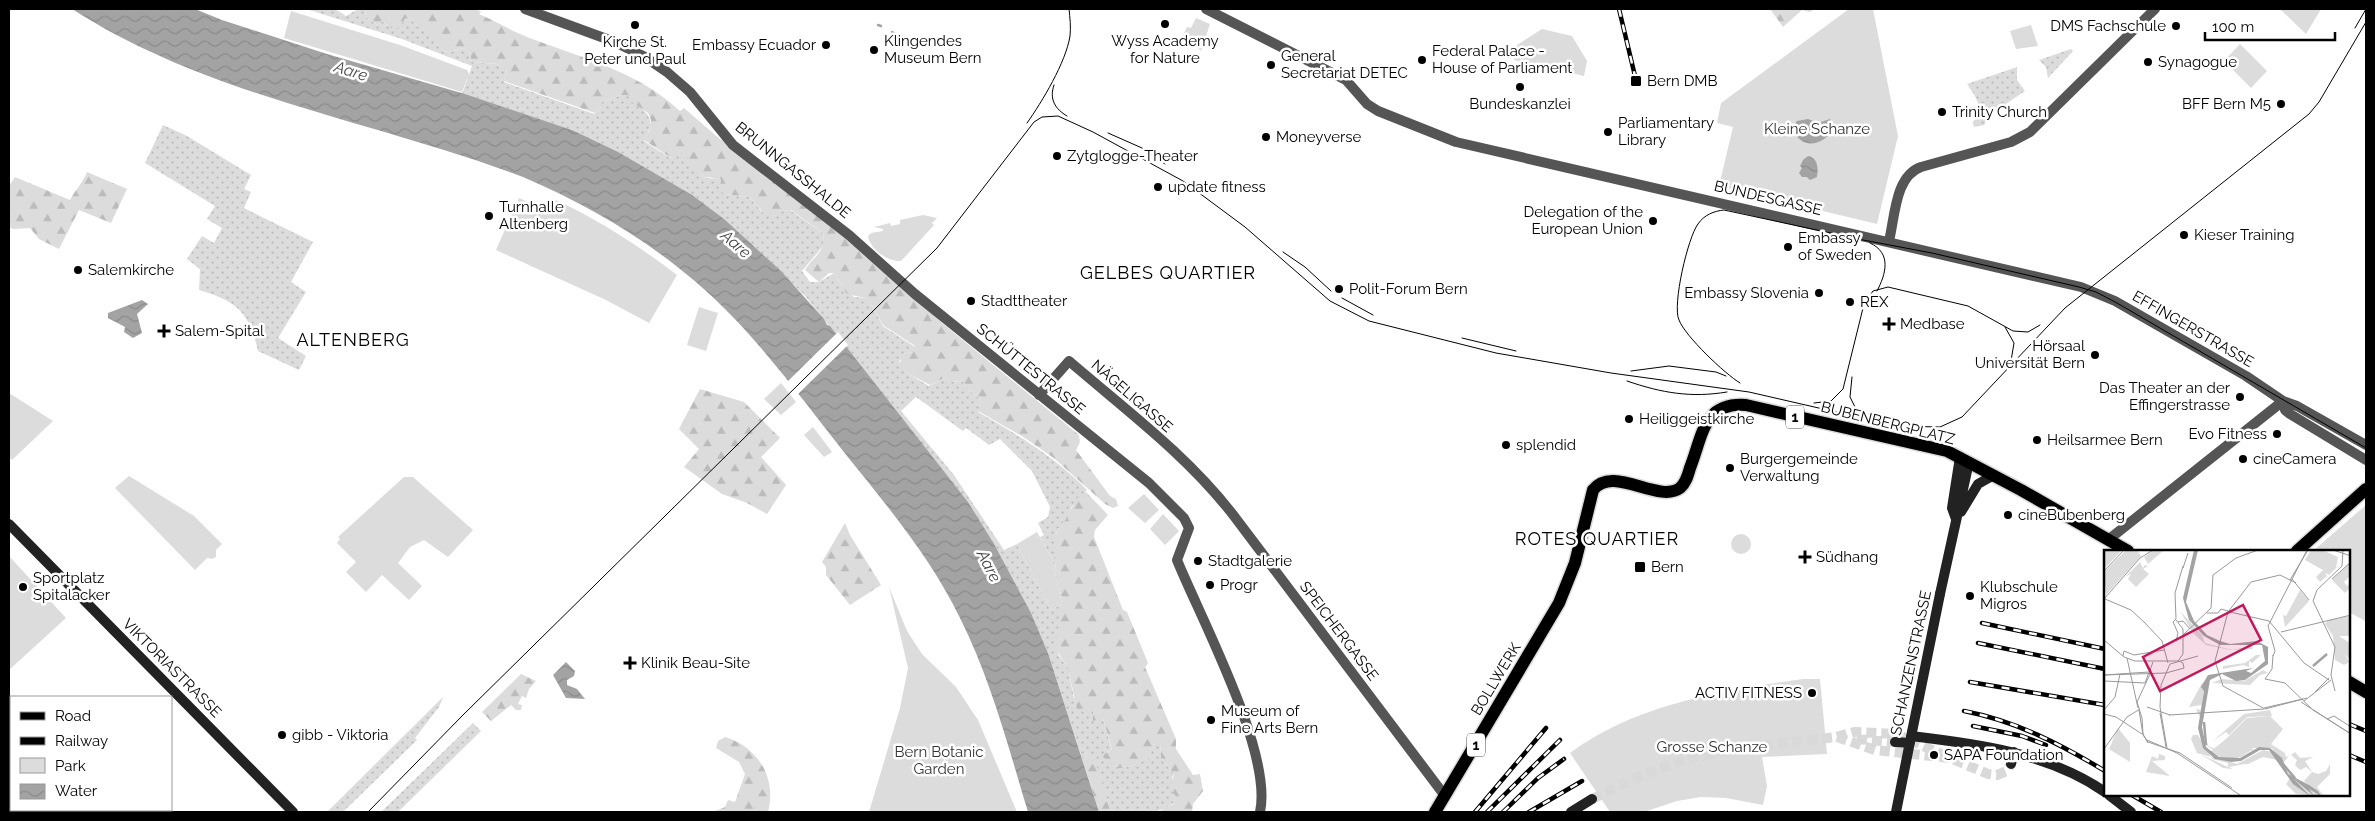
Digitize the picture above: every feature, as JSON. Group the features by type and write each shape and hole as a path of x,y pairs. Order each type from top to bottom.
{"main road":[{"name":"BUBENBERGPLATZ","path":"1567,586 1591,493 1595,486 1610,481 1666,491 1679,489 1686,480 1710,418 1721,407 1746,405 1924,445 1964,459"},
{"name":"1","path":"1964,459 2126,550"},
{"name":"SCHANZENSTRASSE","path":"1956,519 1952,508 1964,459"},
{"name":"SCHANZENSTRASSE","path":"1896,812 1956,519 1978,484 1994,475"},
{"path":"2298,550 2366,489"},
{"name":"VIKTORIASTRASSE","path":"9,524 293,812"},
{"name":"BOLLWERK","path":"1435,812 1552,615 1567,586"},
{"path":"2350,683 2366,692"},
{"path":"1895,742 1911,737 2014,752 2060,766 2104,791"},
{"path":"2011,764 2014,752"},
{"path":"2110,796 2131,812"},
{"path":"1571,812 1592,799"}],"street":[{"name":"BRUNNGASSHALDE","path":"525,9 574,26 640,54 672,76 690,92 733,145 849,235"},
{"name":"BUNDESGASSE","path":"1206,9 1346,80 1360,96 1378,111 1456,142 1889,241 2086,289"},
{"path":"1889,241 1902,186 1911,171 2011,142 2030,132 2155,9"},
{"name":"SCHÜTTESTRASSE","path":"849,235 915,294 1149,483 1173,506 1189,525 1178,554 1178,561 1235,694 1253,747 1262,781 1260,812"},
{"name":"EFFINGERSTRASSE","path":"2086,289 2115,301 2246,376 2283,401 2297,406 2366,445"},
{"name":"NÄGELIGASSE","path":"1040,395 1069,361 1209,484"},
{"path":"2108,540 2283,401"},
{"name":"EFFINGERSTRASSE","path":"2283,401 2285,410 2290,414 2366,460"},
{"name":"SPEICHERGASSE","path":"1209,484 1445,796"}],"green space":[{"path":"306,9 335,9 346,16 358,9 366,9 365,16 377,25 382,21 388,26 409,18 432,38 443,51 450,52 463,48 469,52 472,62 497,64 507,69 504,82 594,114 602,106 602,102 621,95 628,95 650,119 644,141 670,158 682,152 705,177 721,179 721,187 725,194 750,197 762,212 790,210 823,233 824,245 802,271 810,282 819,282 834,273 842,286 854,297 865,298 870,302 883,326 915,347 913,352 902,354 899,363 909,374 929,386 944,378 950,381 964,382 966,387 981,400 978,412 1022,438 1075,478 1087,490 1072,506 1068,518 1056,534 1055,564 1063,604 1058,654 1068,668 1074,698 1093,711 1095,717 1103,718 1112,751 1107,752 1115,766 1123,768 1132,766 1148,758 1150,748 1155,744 1160,744 1161,758 1174,774 1172,777 1177,799 1163,809 1147,813 1111,812 1101,779 1087,753 1081,755 1048,653 1031,613 968,502 806,297 754,246 572,130 462,94 472,66 402,39","holes":["916,397 963,431 966,428 989,445 1000,439 1032,471 1050,507 1048,517 1038,523 1044,535 1040,537 1052,559 1062,604 1051,610 1017,544 1004,550 954,475 901,411"]},
{"path":"366,9 476,9 481,12 479,14 521,35 607,66 626,75 663,97 680,111 684,108 721,140 724,138 848,236 942,323 1079,435 1080,442 1076,450 1110,496 1116,499 1118,506 1113,508 1105,504 1055,459 1025,438 978,411 981,400 966,387 964,382 950,381 944,378 930,385 909,374 899,363 901,361 900,357 902,354 913,352 915,346 883,325 870,302 865,298 847,294 834,273 829,273 819,282 805,270 821,250 823,233 791,210 786,210 771,217 766,216 750,197 725,194 720,191 721,179 705,177 691,164 683,152 671,158 644,140 649,131 651,120 648,113 632,102 628,95 621,95 602,102 602,106 595,113 504,81 507,70 497,64 472,62 469,52 463,48 450,52 443,51 432,38 409,18 405,19 398,28 391,28 382,21 377,25 365,16"},
{"path":"1770,9 1814,9 1810,12 1802,10 1783,27"},
{"name":"Kleine Schanze","path":"1849,9 1873,9 1898,136 1877,224 1719,186 1733,127 1717,123 1721,103"},
{"path":"2280,9 2321,9 2306,34"},
{"path":"291,11 400,45 467,70 469,74 462,92 284,38"},
{"path":"1196,18 1210,24 1201,51 1194,45 1180,41 1187,27 1191,28"},
{"path":"2031,25 2038,46 2016,49 2010,31"},
{"path":"1542,29 1572,36 1587,61 1584,76 1514,60 1517,45"},
{"path":"2240,44 2267,71 2251,88 2224,61"},
{"path":"2071,49 2073,51 2048,78 2046,67 2039,60"},
{"path":"2017,67 2017,80 2025,91 1991,114 1984,125 1974,127 1973,122 1977,117 1978,102 1967,84"},
{"path":"163,125 187,136 251,175 244,189 251,192 244,208 313,242 291,282 306,292 278,338 306,356 299,370 258,351 250,326 239,310 223,299 199,290 200,269 187,259 202,236 214,243 222,228 207,219 215,206 145,163"},
{"path":"87,172 127,189 111,223 79,210 59,249 39,239 30,228 13,229 9,227 9,186 15,177 70,200"},
{"path":"519,198 550,212 556,200 618,234 677,275 649,323 606,300 496,250"},
{"path":"923,215 937,218 932,223 934,225 901,261 896,261 881,254 869,241 868,236 871,233 883,231 883,229 874,227 890,223 891,226 900,224 900,220"},
{"path":"699,307 718,313 706,351 687,345"},
{"path":"781,383 796,402 781,415 764,399"},
{"path":"700,389 744,402 780,438 761,457 786,485 767,514 747,503 722,494 684,467 699,449 679,429"},
{"path":"9,393 53,421 12,460 9,457"},
{"path":"813,427 832,452 824,457 804,435"},
{"path":"129,476 194,516 222,544 216,550 216,557 212,559 207,558 195,570 115,488"},
{"path":"404,477 413,477 473,530 448,557 424,540 410,547 398,563 422,586 409,600 382,575 366,592 346,572 356,562 337,543 340,539 338,537"},
{"path":"1086,492 1108,515 1095,530 1094,537 1123,610 1127,612 1148,663 1145,667 1176,739 1176,749 1193,775 1200,774 1203,791 1193,804 1192,812 1158,812 1173,804 1177,798 1170,788 1174,774 1161,758 1160,744 1153,746 1146,759 1125,768 1115,766 1103,757 1103,755 1112,750 1103,718 1093,721 1093,711 1085,713 1077,709 1068,668 1055,648 1061,612 1060,606 1063,604 1055,565 1054,544 1060,526 1067,518 1077,499"},
{"path":"1144,494 1159,510 1145,523 1128,508"},
{"path":"2366,505 2365,621 2350,613 2350,550 2314,550"},
{"path":"1163,514 1179,531 1165,545 1150,529"},
{"path":"845,523 850,535 881,585 850,605 826,575 826,567 822,562"},
{"path":"1037,532 1052,559 1062,604 1051,610 1017,544"},
{"path":"1741,534 1748,537 1751,544 1748,551 1741,554 1734,551 1731,544 1734,537"},
{"name":"Sportplatz Spitalacker","path":"9,556 66,618 9,670"},
{"name":"Bern Botanic Garden","path":"889,587 907,631 922,654 956,687 978,720 1017,812 869,812 900,708 908,668"},
{"path":"521,674 536,681 529,689 526,698 522,696 518,704 522,705 521,710 516,710 511,705 491,721 482,712"},
{"name":"Grosse Schanze","path":"1803,679 1820,679 1827,754 1762,757 1767,786 1763,805 1726,798 1701,797 1677,801 1644,812 1610,812 1570,753 1596,736 1623,722 1652,711 1712,694"},
{"path":"443,697 439,707 415,738 417,740 345,810 342,812 327,812"},
{"path":"473,723 481,731 398,812 381,812"},
{"path":"725,737 747,748 762,766 770,787 768,812 713,812 725,807 728,800 735,802 745,774 739,762 716,748 718,741"},
{"path":"1087,753 1100,773 1111,812 1099,812 1081,755"}],"water":[{"name":"Aare","path":"72,9 195,9 222,20 327,54 465,94 572,130 618,152 692,195 724,219 781,271 824,319 968,502 994,544 1031,613 1048,653 1099,812 1028,812 981,665 960,618 936,575 893,514 759,346 722,306 670,261 614,223 523,177 466,157 235,86 179,64 125,39"},
{"path":"1808,119 1818,123 1830,119 1834,128 1830,134 1819,142 1807,143 1796,135 1792,128 1797,121"},
{"path":"1808,156 1814,159 1817,168 1817,177 1810,180 1807,177 1802,177 1799,173 1803,160"},
{"path":"142,300 148,304 137,314 142,333 133,338 124,332 125,327 108,318 108,313"},
{"path":"566,662 575,671 574,676 567,680 567,685 577,689 585,699 566,698 553,675"}],"pier":[{"path":"838,332 848,345 796,396 786,383"}],"tunnel":[{"path":"1592,799 1640,776 1689,758 1752,747 1836,737 1854,732 1897,734 1950,758"},
{"path":"1837,737 1875,750 1950,758 1988,774 1997,775 2007,771 2011,764"},
{"path":"1857,739 1895,742"}],"tram line":[{"path":"1027,123 1046,93 1064,58 1070,36 1069,9"},
{"path":"2355,28 2366,9"},
{"path":"368,812 463,715 937,248 1034,122 1042,117 1058,116 1093,132 1183,181 1245,227 1330,301 1369,321 1496,353 1611,373 1749,392 1897,426 1940,427 1962,417 2065,308 2309,114 2319,102 2366,22"},
{"path":"1054,85 1052,95 1054,103 1067,116"},
{"path":"1108,133 1142,148 1165,164"},
{"path":"1740,383 1697,345 1683,327 1677,312 1682,271 1694,231 1700,221 1706,216 1713,212 1724,210 1932,253 2096,292 2366,448"},
{"path":"1870,243 1882,252 1885,264 1883,278 1877,291"},
{"path":"1283,252 1305,267 1331,291"},
{"path":"1814,403 1831,401 1843,389 1864,304 1873,291 1888,287 1968,306 2013,331 2028,332 2040,325"},
{"path":"1342,298 1373,315"},
{"path":"2005,327 2014,343 2011,361"},
{"path":"1462,338 1516,351"},
{"path":"1631,371 1669,366 1716,372 1726,376"},
{"path":"1852,377 1850,397 1857,411"},
{"path":"1627,381 1652,389 1677,393 1714,394 1727,392"}],"railway":[{"path":"1619,9 1635,76"},
{"path":"1982,623 2104,649"},
{"path":"1978,643 2104,669"},
{"path":"1970,682 2104,705"},
{"path":"1964,711 2020,727 2104,770"},
{"path":"2350,724 2366,731"},
{"path":"1973,726 2022,736 2046,745"},
{"path":"1475,812 1546,728"},
{"path":"1487,812 1560,740"},
{"path":"2350,755 2366,762"},
{"path":"1503,812 1538,778 1564,759"},
{"path":"1529,812 1582,781"},
{"path":"2134,796 2161,812"}],"place":[{"name":"Wyss Academy for Nature","path":"1165,24"},
{"name":"Kirche St. Peter und Paul","path":"635,25"},
{"name":"DMS Fachschule","path":"2176,26"},
{"name":"Embassy Ecuador","path":"826,45"},
{"name":"Klingendes Museum Bern","path":"874,50"},
{"name":"Federal Palace - House of Parliament","path":"1422,60"},
{"name":"Synagogue","path":"2148,62"},
{"name":"General Secretariat DETEC","path":"1271,65"},
{"name":"Bern DMB","path":"1636,81"},
{"name":"Bundeskanzlei","path":"1520,87"},
{"name":"BFF Bern M5","path":"2281,104"},
{"name":"Trinity Church","path":"1942,112"},
{"name":"Parliamentary Library","path":"1608,132"},
{"name":"Moneyverse","path":"1266,137"},
{"name":"Zytglogge-Theater","path":"1057,156"},
{"name":"update fitness","path":"1158,187"},
{"name":"Turnhalle Altenberg","path":"489,216"},
{"name":"Delegation of the European Union","path":"1653,221"},
{"name":"Kieser Training","path":"2184,235"},
{"name":"Embassy of Sweden","path":"1788,247"},
{"name":"Salemkirche","path":"78,270"},
{"name":"Polit-Forum Bern","path":"1339,289"},
{"name":"Embassy Slovenia","path":"1819,293"},
{"name":"Stadttheater","path":"971,301"},
{"name":"REX","path":"1850,302"},
{"name":"Medbase","path":"1889,324"},
{"name":"Salem-Spital","path":"164,331"},
{"name":"Hörsaal Universität Bern","path":"2095,355"},
{"name":"Das Theater an der Effingerstrasse","path":"2240,397"},
{"name":"Heiliggeistkirche","path":"1629,419"},
{"name":"Evo Fitness","path":"2277,434"},
{"name":"Heilsarmee Bern","path":"2037,440"},
{"name":"splendid","path":"1506,445"},
{"name":"cineCamera","path":"2243,459"},
{"name":"Burgergemeinde Verwaltung","path":"1730,468"},
{"name":"cineBubenberg","path":"2008,515"},
{"name":"Südhang","path":"1805,557"},
{"name":"Stadtgalerie","path":"1198,561"},
{"name":"Bern","path":"1640,567"},
{"name":"Progr","path":"1210,585"},
{"name":"Sportplatz Spitalacker","path":"23,587"},
{"name":"Klubschule Migros","path":"1970,596"},
{"name":"Klinik Beau-Site","path":"630,663"},
{"name":"ACTIV FITNESS","path":"1812,693"},
{"name":"Museum of Fine Arts Bern","path":"1211,720"},
{"name":"gibb - Viktoria","path":"282,735"},
{"name":"SAPA Foundation","path":"1934,755"}],"district":[{"name":"GELBES QUARTIER","path":"1168,272"},
{"name":"ALTENBERG","path":"353,339"},
{"name":"ROTES QUARTIER","path":"1597,538"}]}
